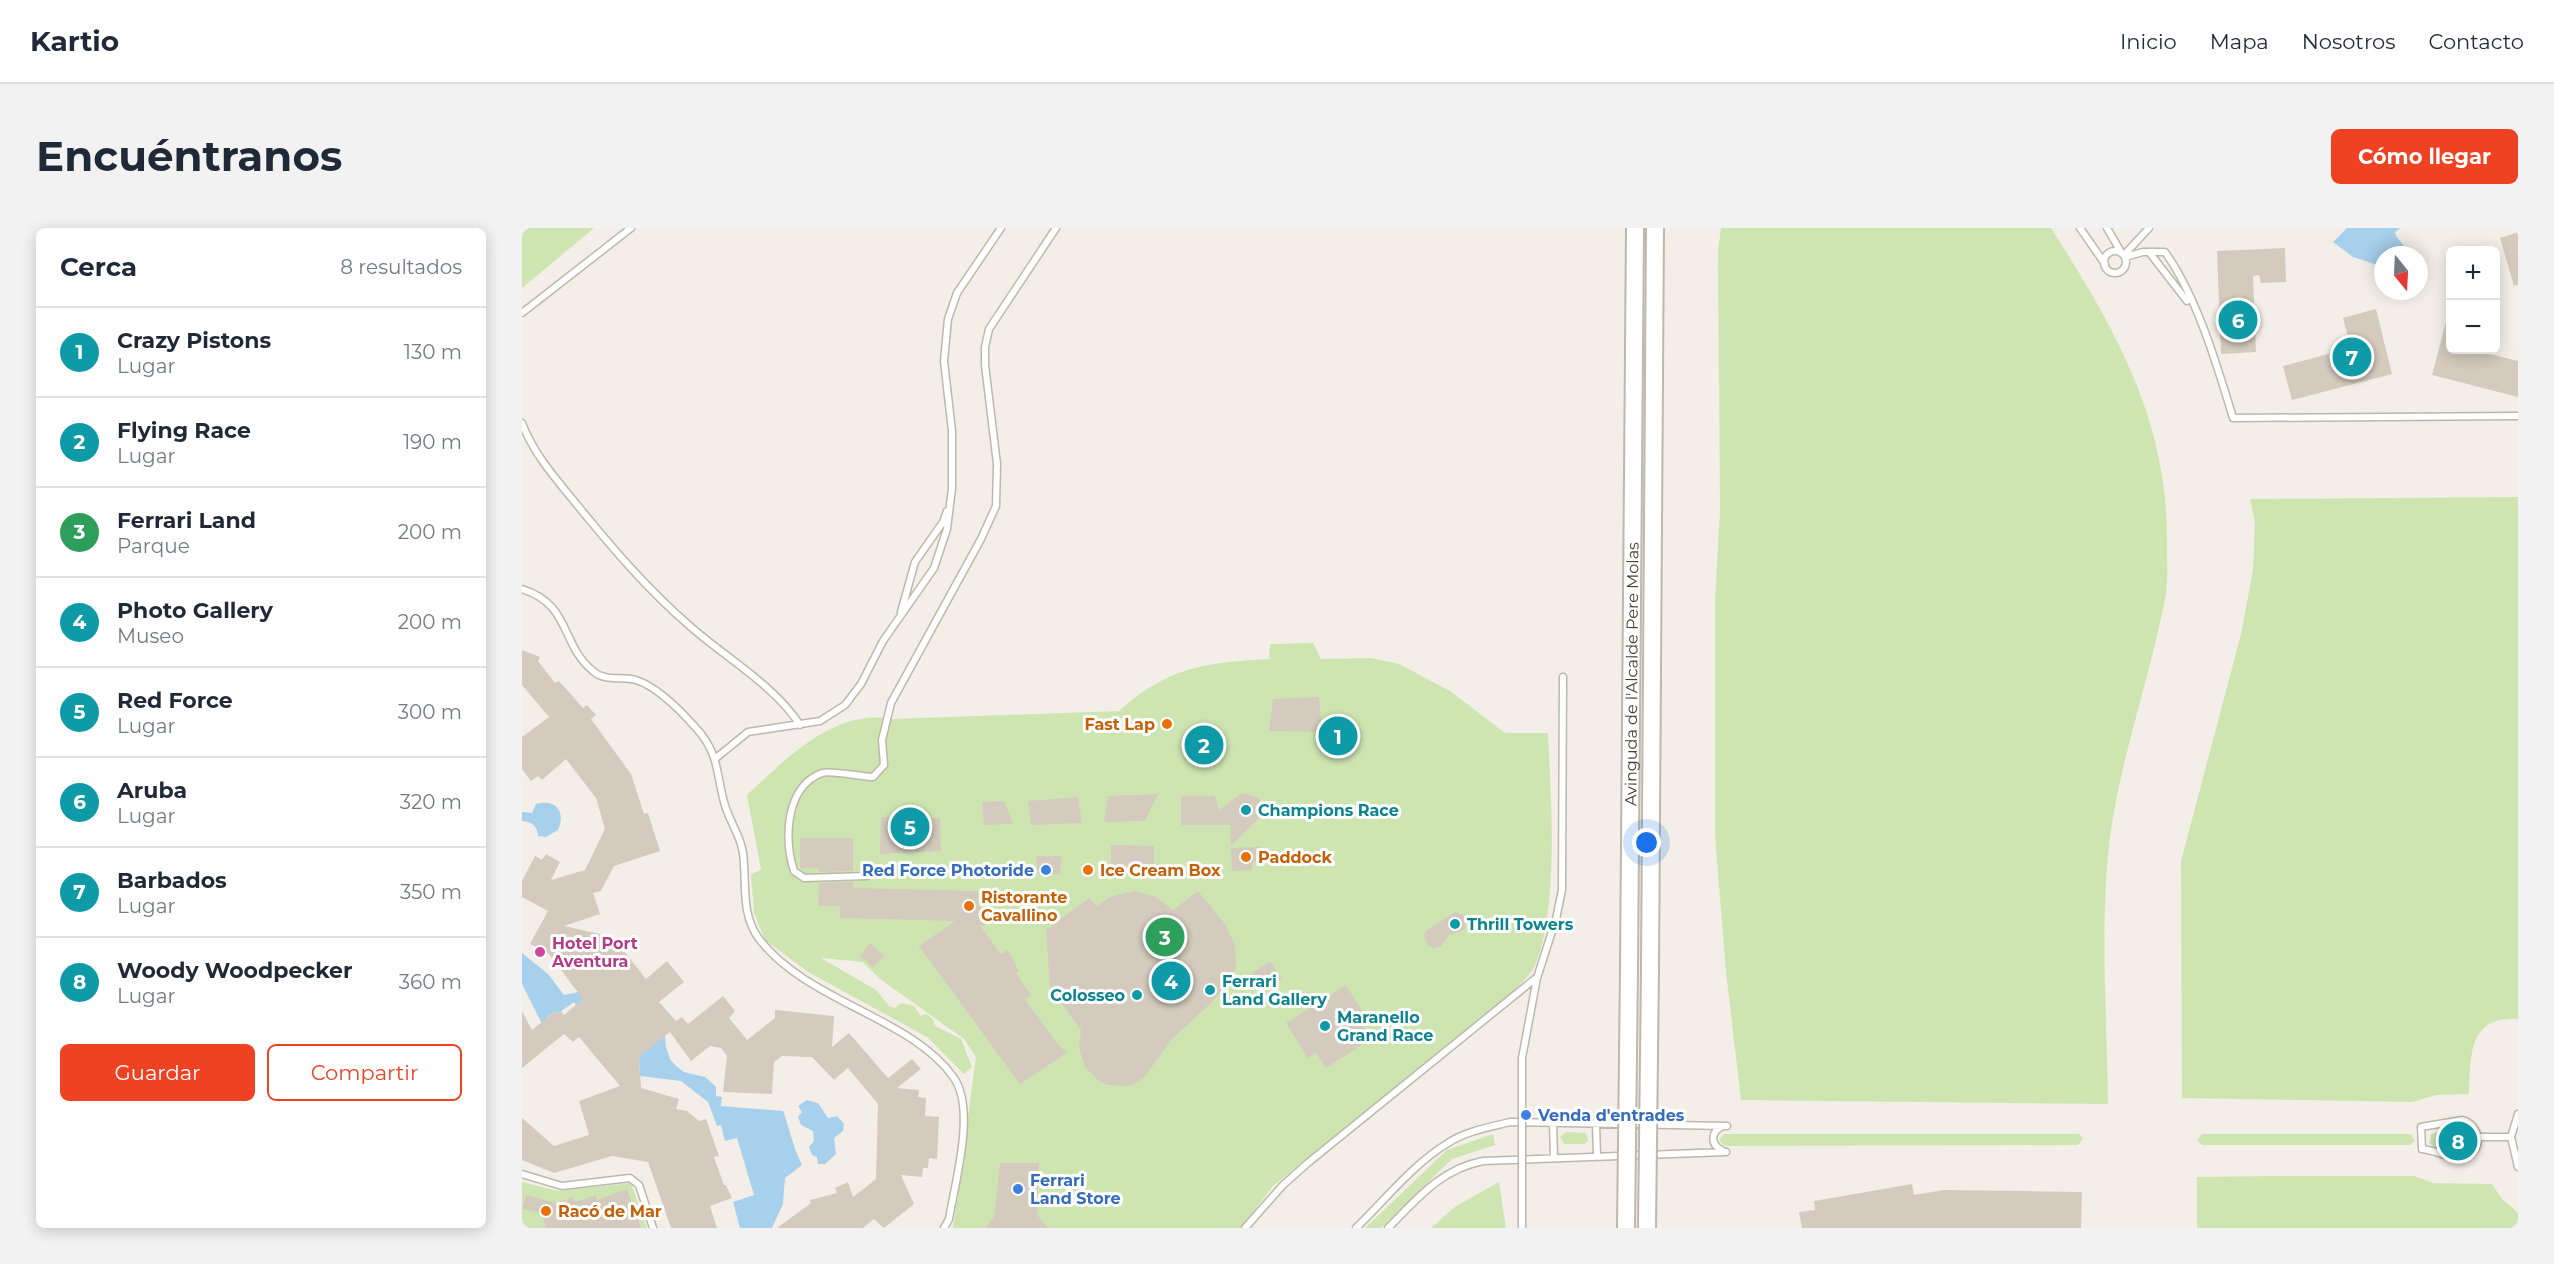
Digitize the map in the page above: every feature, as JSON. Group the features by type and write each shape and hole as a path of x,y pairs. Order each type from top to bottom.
{"street":[{"name":"Avinguda de l'Alcalde Pere Molas","path":"1626,1228 1635,228"},
{"name":"Avinguda de l'Alcalde Pere Molas","path":"1647,1228 1655,228"}],"lane":[{"path":"522,313 631,228"},
{"path":"716,758 748,732 800,725 830,717 845,705 861,684 899,616 934,568 947,529 951,499 953,457 944,361 948,319 957,293 1001,228"},
{"path":"867,876 804,878 794,871 788,839 794,800 804,784 824,772 873,777 884,765 882,740 891,703 981,539 996,506 997,464 985,365 989,329 1056,228"},
{"path":"2080,228 2109,271 2120,272 2126,266 2123,255 2107,228"},
{"path":"2123,255 2149,228"},
{"path":"2149,252 2193,308"},
{"path":"2105,264 2109,253 2123,255 2165,252 2193,308 2233,418 2518,416"},
{"path":"522,423 530,445 550,472 636,574 691,627 764,687 800,725"},
{"path":"899,616 915,562 943,522 951,499"},
{"path":"522,589 541,595 567,628 574,650 593,672 605,678 636,680 656,691 697,729 716,758 724,803 743,850 745,910 757,938 773,957 835,998 916,1041 954,1077 962,1095 965,1115 949,1219 944,1228"},
{"path":"1522,1228 1522,1058 1537,978 1556,919 1562,890 1563,677"},
{"path":"1245,1228 1282,1185 1537,978"},
{"path":"2518,1114 2511,1137 2518,1167"},
{"path":"2464,1120 2475,1127 2478,1137 2473,1151 2462,1157 2422,1149 2421,1127 2464,1120"},
{"path":"1356,1228 1426,1159 1449,1142 1510,1122 1727,1126 1717,1129 1713,1138 1715,1147 1726,1152 1509,1160 1470,1164 1440,1177 1388,1228"},
{"path":"1553,1123 1554,1158"},
{"path":"1596,1124 1597,1156"},
{"path":"2478,1137 2511,1137"},
{"path":"522,1174 562,1186 630,1178 639,1185 653,1228"}],"green space":[{"path":"522,228 594,228 522,288"},
{"path":"1721,228 2051,228 2096,302 2134,378 2159,457 2165,499 2167,582 2160,624 2116,800 2107,863 2105,967 2108,1104 1741,1100 1726,972 1715,836 1715,601 1720,511 1718,251"},
{"path":"2518,497 2518,1019 2501,1020 2489,1024 2481,1032 2472,1054 2469,1094 2436,1095 2412,1102 2182,1098 2181,861 2241,634 2253,570 2255,522 2250,499"},
{"path":"1313,643 1321,659 1371,658 1399,664 1450,691 1505,733 1548,733 1552,818 1551,882 1543,939 1532,971 1513,992 1273,1186 1241,1228 953,1228 976,1057 964,1039 880,979 863,962 821,958 876,990 889,1006 895,1008 901,1003 914,1006 921,1016 926,1014 933,1019 935,1026 961,1039 972,1067 964,1074 927,1037 808,972 765,940 754,913 751,874 761,870 747,795 778,766 813,739 831,728 851,721 871,718 1119,711 1155,684 1189,670 1225,662 1269,659 1270,644"},
{"path":"2458,1126 2466,1129 2471,1137 2469,1148 2465,1151 2449,1152 2429,1143 2431,1134"},
{"path":"1566,1132 1586,1133 1588,1141 1584,1144 1564,1144 1560,1137"},
{"path":"1493,1134 1495,1145 1452,1159 1381,1228 1365,1228 1447,1150"},
{"path":"1724,1134 2079,1134 2083,1139 2078,1145 1724,1146 1719,1140"},
{"path":"2202,1134 2411,1134 2415,1141 2410,1145 2202,1145 2197,1140"},
{"path":"2414,1176 2433,1183 2492,1184 2502,1199 2518,1213 2518,1228 2197,1228 2197,1177"},
{"path":"522,1182 558,1191 631,1183 647,1228 522,1228"},
{"path":"1499,1182 1506,1228 1431,1228 1456,1206"}],"water":[{"path":"2347,228 2401,228 2395,232 2404,246 2374,246 2374,264 2353,257 2333,242"},
{"path":"536,804 552,804 556,807 561,819 558,830 546,837 538,836 533,825 522,821 522,812 532,813"},
{"path":"522,953 548,974 564,995 597,988 576,1005 574,1002 557,1014 555,1011 547,1017 553,1026 546,1032 522,984"},
{"path":"664,1030 670,1059 684,1072 705,1077 716,1087 716,1096 722,1097 721,1106 783,1111 802,1165 785,1178 783,1204 772,1228 740,1228 733,1202 754,1195 737,1138 725,1141 721,1125 717,1126 708,1102 681,1081 640,1076 639,1057"},
{"path":"807,1100 818,1103 828,1118 837,1116 844,1124 843,1131 834,1138 836,1154 825,1164 818,1164 817,1157 812,1155 809,1147 814,1141 813,1131 801,1125 798,1117 802,1112 798,1106"}],"building":[{"path":"2518,232 2518,285 2514,286 2500,238"},
{"path":"2285,248 2286,282 2261,283 2259,275 2253,276 2256,352 2221,354 2217,251"},
{"path":"2376,309 2392,374 2292,400 2283,366 2351,348 2343,318"},
{"path":"2446,322 2446,354 2490,354 2518,361 2518,397 2432,375"},
{"path":"522,650 540,657 538,661 555,683 559,681 583,708 587,705 596,715 591,719 631,774 644,814 648,813 660,851 614,866 601,891 593,893 600,914 564,926 613,937 646,979 667,961 684,982 659,1002 676,1021 682,1017 688,1024 723,996 735,1011 729,1018 747,1040 775,1018 775,1010 834,1016 832,1047 849,1033 888,1078 912,1059 921,1069 897,1088 919,1090 918,1097 926,1098 925,1116 939,1117 937,1159 929,1158 928,1168 923,1168 922,1177 901,1175 914,1204 884,1228 874,1219 863,1228 777,1228 811,1203 810,1200 837,1193 835,1188 848,1182 853,1197 876,1179 878,1104 848,1068 834,1080 812,1057 782,1056 774,1062 772,1094 723,1092 727,1056 721,1048 710,1046 691,1061 670,1032 639,1057 641,1088 679,1099 676,1109 687,1111 699,1121 706,1119 719,1156 714,1157 724,1185 732,1198 710,1206 717,1228 671,1228 648,1162 612,1156 554,1173 522,1160 522,1118 554,1146 589,1135 579,1101 620,1086 579,1037 573,1042 564,1034 522,1068 522,1011 532,1030 555,1011 557,1014 561,1011 564,1015 583,999 548,953 530,944 548,911 522,897 522,881 535,856 542,860 546,854 560,862 551,880 585,870 605,829 596,798 566,759 542,780 538,776 531,781 522,769 522,737 549,717 522,685"},
{"path":"1319,697 1322,732 1269,731 1273,699"},
{"path":"1339,718 1354,743 1337,753 1322,729"},
{"path":"1204,730 1214,734 1218,744 1214,754 1204,758 1194,754 1190,744 1194,734"},
{"path":"1242,793 1259,798 1262,815 1231,846 1230,825 1181,825 1181,796 1215,796 1219,810"},
{"path":"1158,794 1145,821 1104,822 1108,796"},
{"path":"1078,797 1082,823 1031,825 1028,801"},
{"path":"1004,801 1013,824 984,825 982,802"},
{"path":"881,817 940,818 941,851 880,854"},
{"path":"800,838 853,838 853,871 819,872 819,868 800,868"},
{"path":"1111,845 1154,846 1154,869 1111,868"},
{"name":"Paddock","path":"1261,847 1261,861 1252,862 1252,870 1232,871 1231,848"},
{"path":"1036,856 1062,856 1060,874 1038,874"},
{"path":"853,882 853,888 978,891 979,907 987,907 988,913 988,923 981,927 1001,954 1008,950 1019,971 1016,973 1031,995 1025,999 1056,1042 1067,1053 1020,1084 919,946 955,921 840,918 840,906 818,906 819,883"},
{"name":"Colosseo","path":"1134,891 1156,897 1173,910 1198,891 1225,924 1235,945 1236,968 1228,984 1171,1040 1144,1078 1130,1086 1107,1085 1098,1080 1085,1067 1079,1048 1081,1030 1050,987 1046,930 1089,898 1097,906 1110,897"},
{"path":"1455,912 1463,915 1466,922 1465,929 1448,936 1441,946 1433,948 1428,945 1424,936 1426,931"},
{"path":"870,943 884,956 873,967 860,956"},
{"path":"1270,961 1282,979 1263,991 1252,973"},
{"name":"Maranello Grand Race","path":"1346,985 1367,1019 1360,1023 1371,1039 1326,1068 1316,1053 1308,1058 1286,1023"},
{"name":"Ferrari Land Store","path":"1000,1163 1039,1163 1037,1215 1048,1228 985,1228 994,1217"},
{"path":"1912,1184 1914,1195 1944,1190 2082,1192 2081,1228 1802,1228 1799,1212 1815,1210 1814,1201"},
{"path":"627,1189 641,1228 546,1228 541,1213 522,1209 526,1195 557,1203 573,1197 575,1202 596,1195 597,1200"}],"place":[{"name":"Aruba","path":"2238,320"},
{"name":"Barbados","path":"2352,357"},
{"name":"Fast Lap","path":"1167,724"},
{"name":"Crazy Pistons","path":"1338,736"},
{"name":"Flying Race","path":"1204,745"},
{"name":"Champions Race","path":"1246,810"},
{"name":"Red Force","path":"910,827"},
{"name":"Paddock","path":"1246,857"},
{"name":"Red Force Photoride","path":"1046,870"},
{"name":"Ice Cream Box","path":"1088,870"},
{"name":"Ristorante Cavallino","path":"969,906"},
{"name":"Thrill Towers","path":"1455,924"},
{"name":"Ferrari Land","path":"1165,937"},
{"name":"Hotel Port Aventura","path":"540,952"},
{"name":"Photo Gallery","path":"1171,981"},
{"name":"Ferrari Land Gallery","path":"1210,990"},
{"name":"Colosseo","path":"1137,995"},
{"name":"Maranello Grand Race","path":"1325,1026"},
{"name":"Venda d'entrades","path":"1526,1115"},
{"name":"Woody Woodpecker","path":"2458,1141"},
{"name":"Ferrari Land Store","path":"1018,1189"},
{"name":"Racó de Mar","path":"546,1211"}]}
